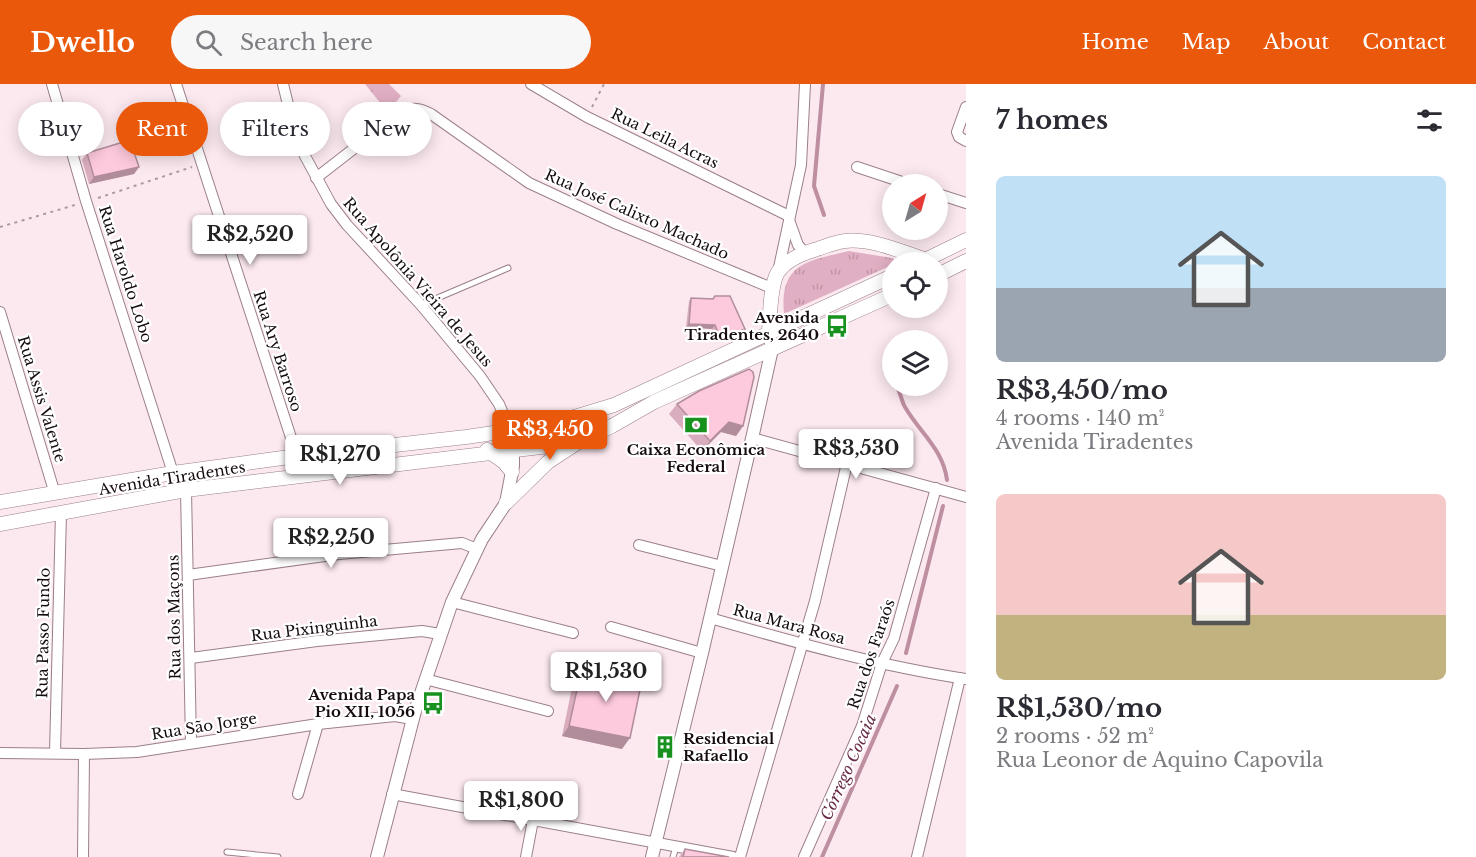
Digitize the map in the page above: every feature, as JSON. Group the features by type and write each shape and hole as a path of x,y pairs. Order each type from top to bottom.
{"main road":[{"path":"942,252 966,240"},
{"path":"769,332 778,272 789,261 805,253 844,241 871,243 898,252"},
{"path":"948,271 963,265"},
{"name":"Avenida Tiradentes","path":"0,502 173,473 548,425 614,405 882,281"},
{"name":"Avenida Tiradentes","path":"0,524 186,490 581,440 612,426 654,402 882,300"},
{"path":"466,437 491,452 512,472"},
{"path":"506,503 548,462 581,440"}],"street":[{"name":"Rua Haroldo Lobo","path":"52,84 173,473"},
{"name":"Rua Ary Barroso","path":"176,84 297,456"},
{"name":"Rua Apolônia Vieira de Jesus","path":"283,84 294,129 316,178 348,225 421,304 480,376 499,404 510,430"},
{"name":"Rua Leila Acras","path":"531,84 586,117 789,216"},
{"path":"778,272 801,165 806,84"},
{"path":"966,107 957,132 958,137 966,141"},
{"name":"Rua José Calixto Machado","path":"316,178 401,112 410,108 420,109 431,114 529,183 617,224 774,289"},
{"path":"857,167 882,175"},
{"path":"948,197 966,203"},
{"path":"789,216 798,246 805,253"},
{"name":"Rua Assis Valente","path":"0,312 56,494"},
{"path":"652,857 711,618 772,349 769,332"},
{"path":"377,857 412,719 440,634 477,549 506,503 514,449 510,430"},
{"path":"752,438 966,496"},
{"path":"740,857 818,589 847,463"},
{"name":"Rua dos Faraós","path":"804,857 862,726 882,663 894,638 936,488"},
{"name":"Rua dos Maçons","path":"186,490 191,743"},
{"name":"Rua Passo Fundo","path":"55,753 62,513"},
{"path":"188,575 350,553 462,543 477,549"},
{"path":"639,545 722,566"},
{"path":"452,602 573,633"},
{"name":"Rua Mara Rosa","path":"711,618 801,644 963,679"},
{"path":"611,627 702,653"},
{"name":"Rua Pixinguinha","path":"191,658 317,640 422,631 440,634"},
{"path":"424,679 548,711"},
{"path":"916,857 963,679"},
{"name":"Rua São Jorge","path":"0,753 137,752 318,724 395,716 412,719"},
{"path":"298,794 318,724"},
{"path":"83,857 84,754"},
{"path":"392,794 654,842 675,852 734,857"},
{"path":"526,857 533,819"}],"lane":[{"path":"421,304 508,268"},
{"path":"227,852 278,857"}],"path":[{"path":"586,117 604,84"},
{"path":"0,227 202,164"}],"green space":[{"path":"365,84 389,84 401,96 396,102 379,102"},
{"path":"849,251 882,256 882,270 784,314 786,284 792,274 800,267 821,258"}],"building":[{"path":"116,144 116,156 135,156 139,167 94,177 88,156 104,156 104,148"},
{"path":"715,296 730,296 745,329 720,338 715,325 689,324 691,298 713,299"},
{"path":"749,369 753,372 754,377 743,426 729,422 710,441 677,404 699,391"},
{"path":"582,667 642,680 630,738 569,726"},
{"path":"685,849 729,857 683,857"}],"waterway":[{"name":"Córrego Cocaia","path":"823,84 814,186 824,215"},
{"name":"Córrego Cocaia","path":"901,396 905,407 941,459 947,480"},
{"name":"Córrego Cocaia","path":"906,653 943,506"},
{"name":"Córrego Cocaia","path":"822,857 897,686"}],"place":[{"name":"Avenida Tiradentes, 2640","path":"837,326"},
{"name":"Caixa Econômica Federal","path":"696,425"},
{"name":"Avenida Papa Pio XII, 1056","path":"433,703"},
{"name":"Residencial Rafaello","path":"665,747"}]}
